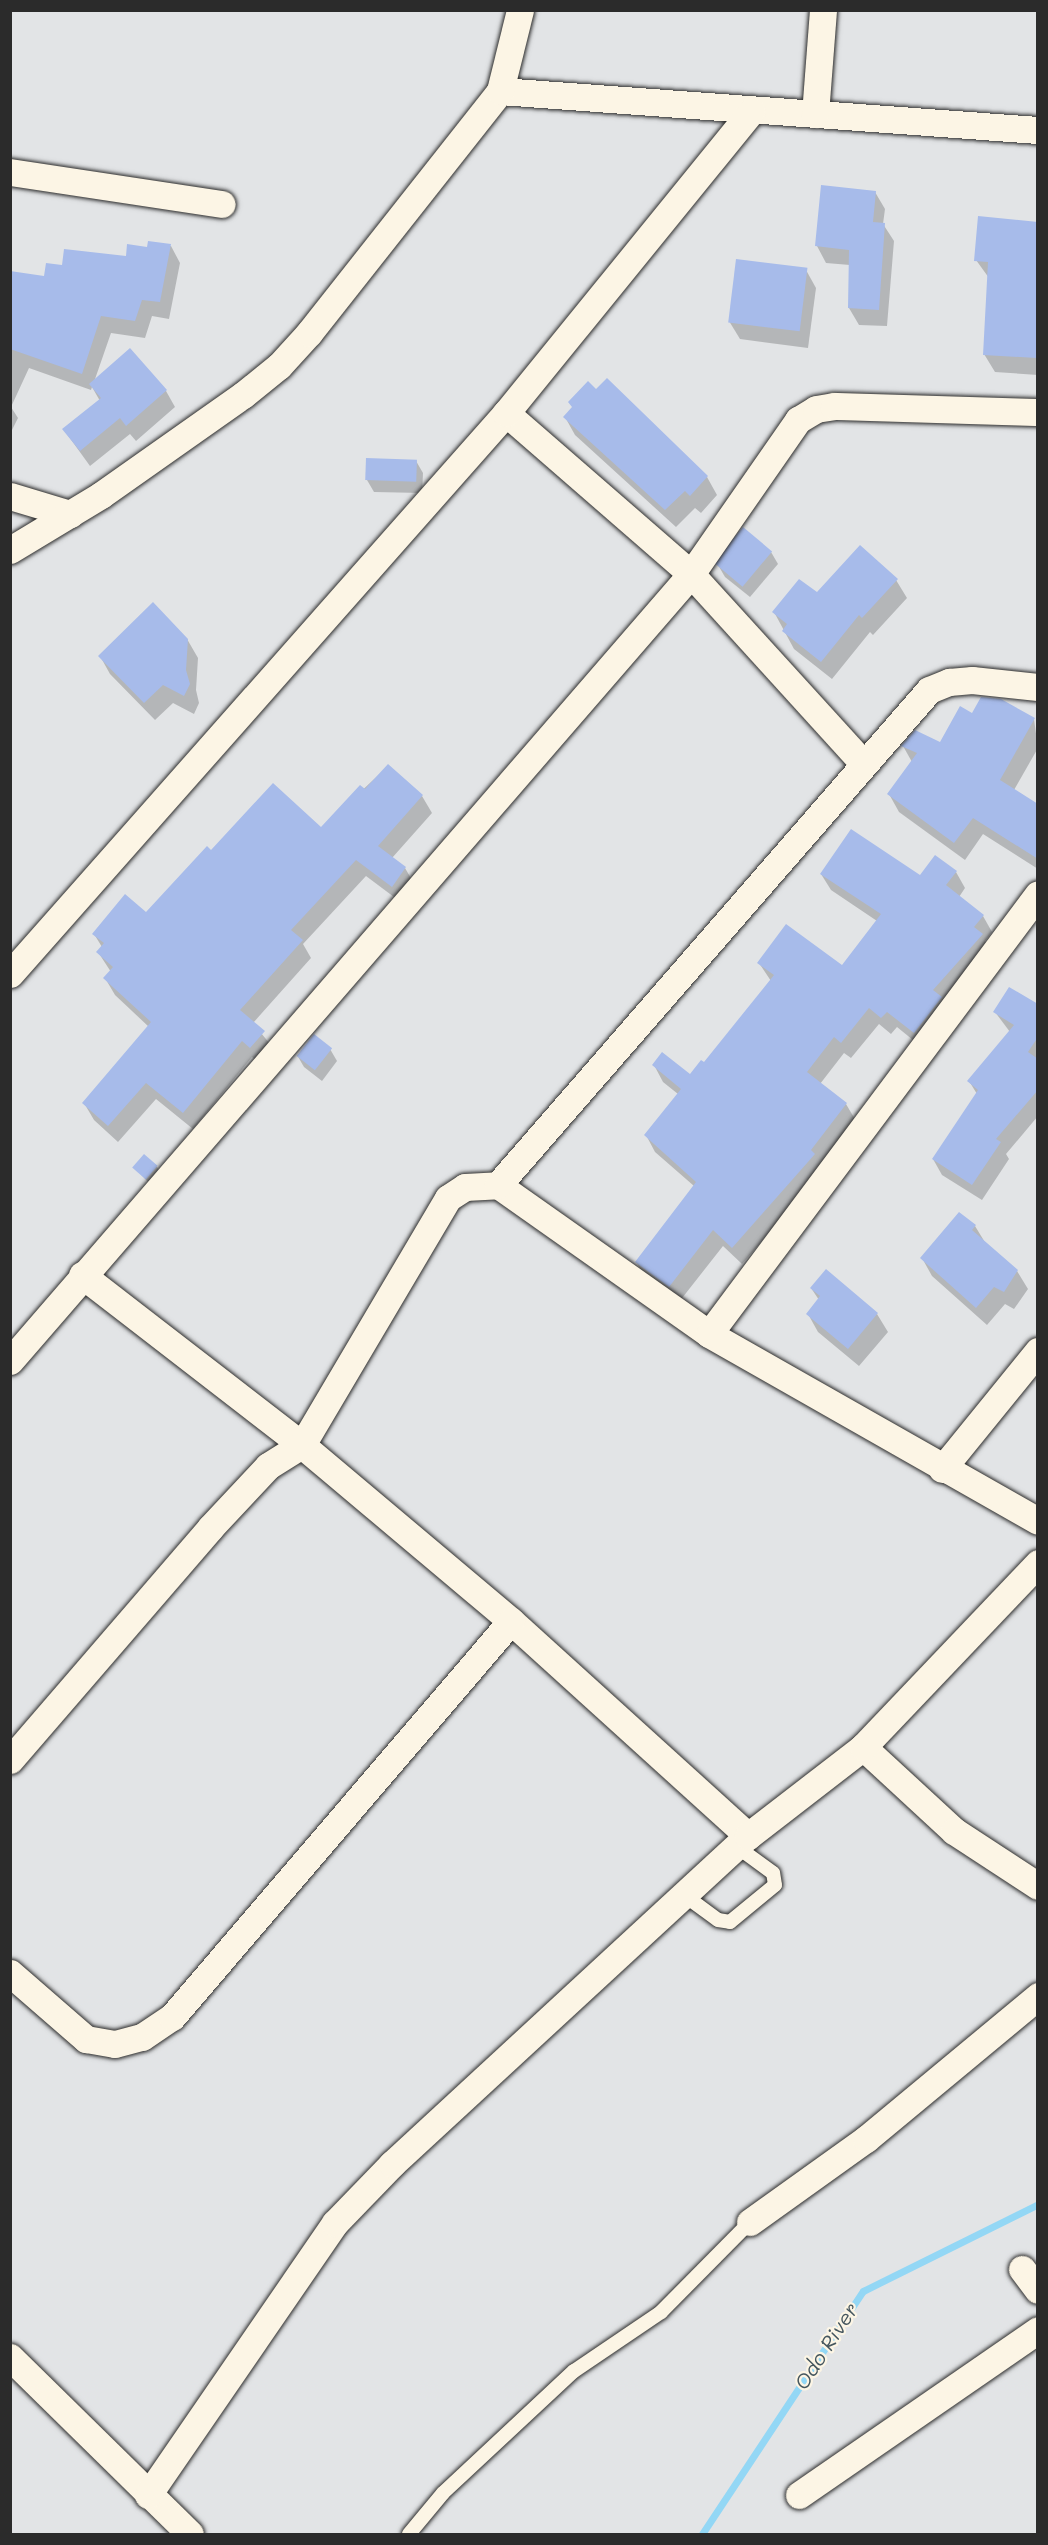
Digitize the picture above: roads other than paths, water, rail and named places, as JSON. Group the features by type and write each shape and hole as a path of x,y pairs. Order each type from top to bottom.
{"street":[{"path":"10,550 42,527 70,514 243,395 279,366 309,333 500,91 520,10"},
{"path":"815,114 823,10"},
{"path":"500,91 751,111 1038,130"},
{"path":"10,974 506,413 751,111"},
{"path":"10,172 222,204"},
{"path":"15,1346 82,1275 691,574 798,420 816,409 834,406 1038,412"},
{"path":"506,413 691,574 863,763"},
{"path":"10,496 70,514"},
{"path":"498,1185 863,763 929,690 949,681 972,680 1038,687"},
{"path":"710,1334 1038,894"},
{"path":"10,1760 210,1528 268,1466 302,1445 448,1198 465,1187 498,1185 710,1334 942,1469 1038,1521"},
{"path":"82,1275 302,1445 511,1621 742,1841"},
{"path":"942,1469 1038,1351"},
{"path":"148,2494 335,2223 392,2164 742,1841 863,1747 1038,1563"},
{"path":"10,1973 86,2039 115,2044 142,2037 172,2016 511,1621"},
{"path":"863,1747 954,1831 1038,1886"},
{"path":"750,2222 866,2139 1038,1996"},
{"path":"799,2495 1038,2330"},
{"path":"10,2357 190,2535"}],"lane":[{"path":"684,1895 718,1920 730,1922 775,1885 773,1874 742,1841"},
{"path":"409,2535 443,2493 574,2371 661,2312 750,2222"}],"waterway":[{"name":"Odo River","path":"702,2534 863,2291 1038,2204"}]}
